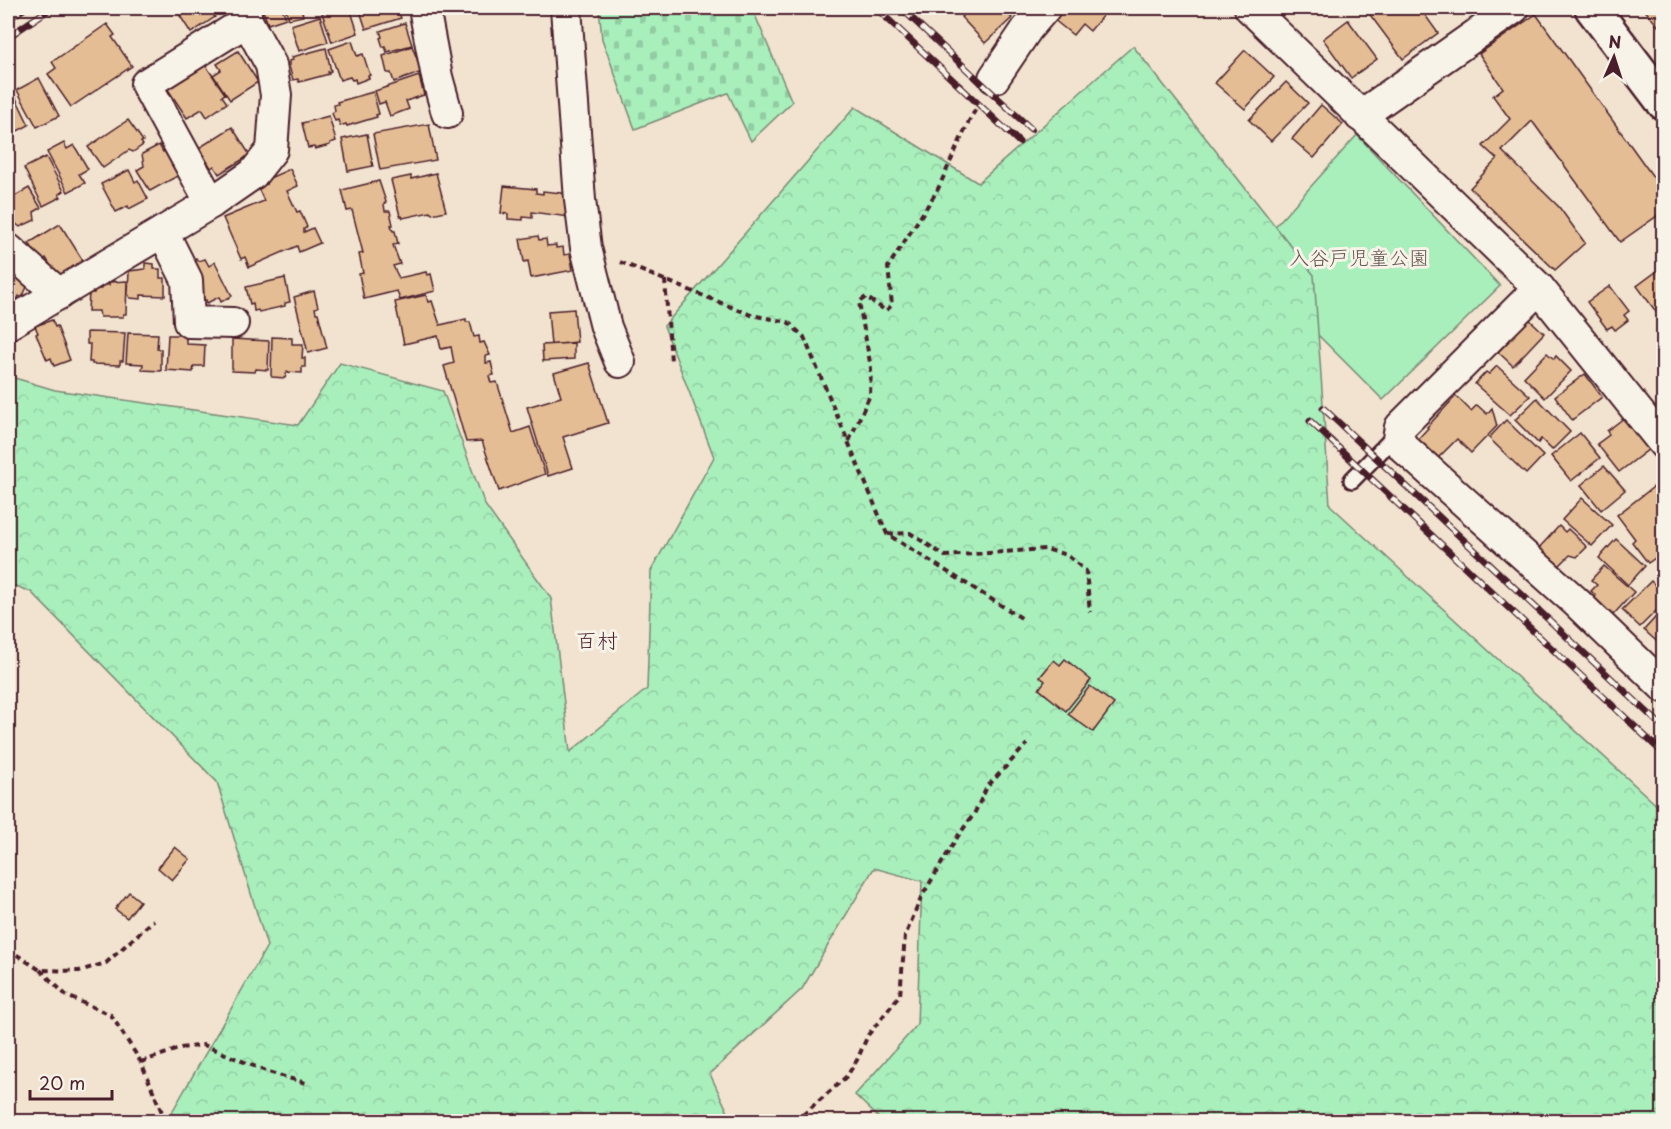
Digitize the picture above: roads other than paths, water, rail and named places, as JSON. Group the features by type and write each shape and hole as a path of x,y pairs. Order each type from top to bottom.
{"street":[{"path":"424,8 436,77 447,113"},
{"path":"566,8 580,200 586,248 606,327 620,362"},
{"path":"994,78 1045,8"},
{"path":"1250,8 1539,288 1660,432"},
{"path":"1360,116 1514,8"},
{"path":"1592,8 1664,103"},
{"path":"8,324 211,203 253,174 272,150 276,95 271,65 246,14 146,84 211,203"},
{"path":"163,232 187,280 189,322 233,323"},
{"path":"8,249 59,294"},
{"path":"1539,288 1400,427 1398,433 1400,444 1575,601 1664,687"}],"lane":[{"path":"1352,480 1398,433"}],"railway":[{"path":"8,19 25,8"},
{"path":"8,37 51,8"},
{"path":"876,8 1019,142"},
{"path":"901,8 1031,129"},
{"path":"1323,408 1664,728"},
{"path":"1310,421 1664,754"}],"district":[{"name":"百村","path":"597,641"}],"park label":[{"name":"入谷戸児童公園","path":"1359,258"}]}
